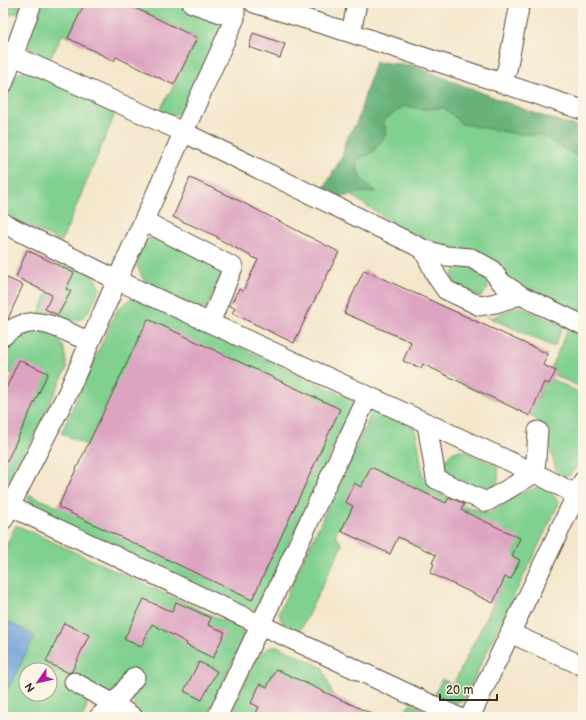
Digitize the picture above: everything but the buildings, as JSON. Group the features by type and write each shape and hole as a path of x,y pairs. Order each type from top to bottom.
{"street":[{"path":"3,84 8,52 32,3"},
{"path":"192,3 235,11 70,390 5,510 261,625 458,717"},
{"path":"254,3 351,33 583,110"},
{"path":"351,33 357,3"},
{"path":"501,83 507,70 520,3"},
{"path":"8,52 183,132 423,249 446,256 471,258 491,270 502,283 520,295 583,325"},
{"path":"144,221 233,267 210,323"},
{"path":"3,223 117,280 427,424 581,492 510,633 470,717"},
{"path":"423,249 437,277 446,290 473,303 480,306 496,304 520,295"},
{"path":"3,336 22,324 34,322 46,323 90,342"},
{"path":"217,717 368,396"},
{"path":"427,424 436,479 486,502 535,473"},
{"path":"535,473 538,431"},
{"path":"510,633 583,666"},
{"path":"99,717 114,704 134,677"},
{"path":"74,682 114,704 133,717"}],"green space":[{"path":"3,3 23,3 20,11 3,18"},
{"path":"39,3 85,3 68,38 63,34 49,60 31,52 26,39"},
{"path":"125,3 178,3 214,15 219,19 222,26 183,111 174,115 158,113 174,85 197,38"},
{"path":"375,62 411,65 549,119 583,128 583,157 578,157 541,135 518,134 462,124 444,108 423,109 404,106 384,120 386,134 373,152 356,160 360,178 376,192 362,192 339,198 323,190 343,155 345,141 357,122"},
{"path":"383,64 583,129 583,315 518,285 454,248 444,246 403,230 339,187"},
{"path":"26,69 109,105 115,114 61,242 3,214 3,105 13,77"},
{"path":"149,238 159,238 224,270 206,308 198,308 156,289 142,277 136,263 144,241"},
{"path":"63,260 93,276 100,289 88,312 78,320 64,321 38,315"},
{"path":"461,266 475,270 486,280 488,289 480,297 462,289 455,283 453,279 453,272"},
{"path":"134,297 355,401 259,607 250,611 25,506 30,495 58,507 88,446 61,433 117,310"},
{"path":"517,307 521,307 563,326 554,347 486,316 491,318"},
{"path":"30,327 56,336 64,348 67,368 14,476 3,484 3,395 13,374 3,370 3,356 16,334"},
{"path":"568,328 583,335 583,388 554,375 555,370 551,368"},
{"path":"433,369 537,400 544,382 549,384 551,379 583,394 583,455 577,466 570,475 562,477 557,473 544,428 533,416 502,403"},
{"path":"374,408 414,427 418,442 423,478 437,493 488,514 522,493 540,486 551,492 559,503 464,699 452,705 434,696 442,679 453,685 493,604 498,585 349,514 335,534 342,545 299,633 287,628 280,616 279,612"},
{"path":"462,450 497,466 498,479 496,485 486,494 446,476 445,467 447,458 453,453"},
{"path":"16,525 237,627 242,631 243,640 206,717 144,717 136,710 132,697 143,679 111,693 70,688 88,702 83,717 3,717 3,552"},
{"path":"277,646 322,667 333,696 379,717 229,717 256,659 266,649"},
{"path":"411,704 435,717 395,717 401,714"}],"water":[{"path":"3,619 35,636 22,662 18,662 18,669 3,698"}]}
